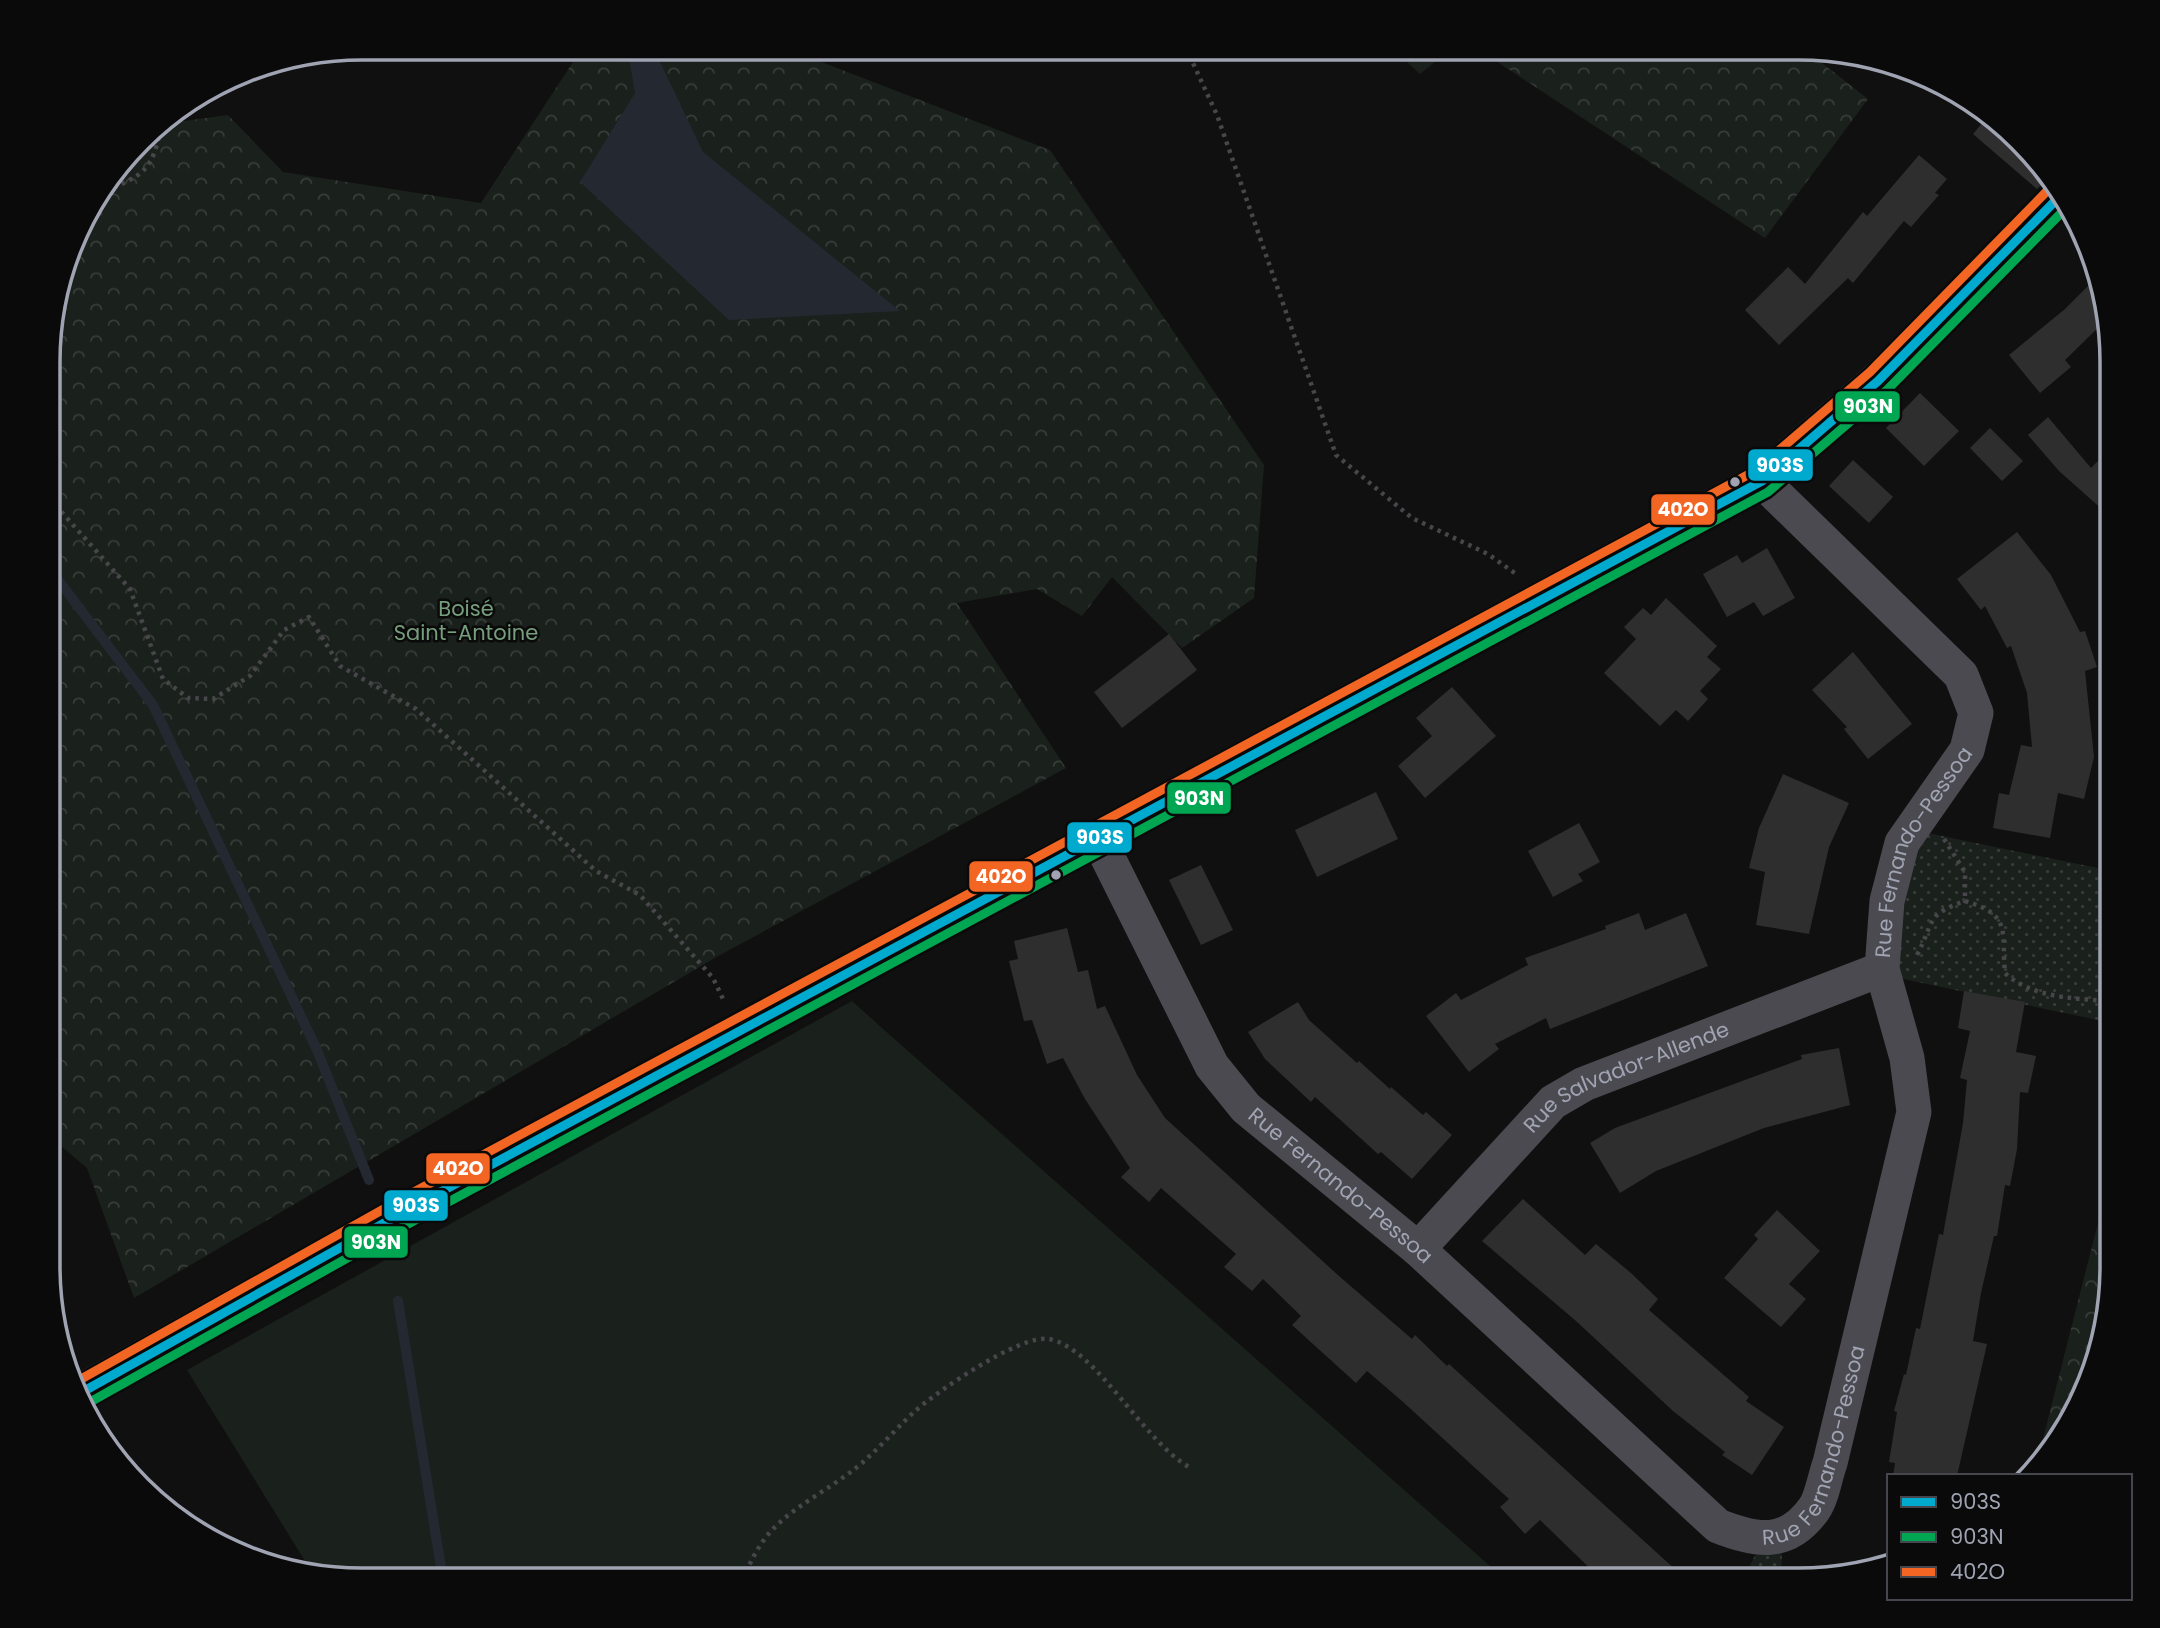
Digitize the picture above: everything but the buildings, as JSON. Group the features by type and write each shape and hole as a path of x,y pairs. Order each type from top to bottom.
{"street":[{"path":"86,1390 419,1203 1099,840 1762,481 1878,381 2055,201"},
{"name":"Rue Fernando-Pessoa","path":"1099,840 1212,1066 1246,1108 1418,1249 1718,1526 1752,1539 1784,1536 1815,1508 1830,1463 1914,1112 1907,1058 1882,969 1887,901 1902,843 1968,750 1976,713 1961,675 1762,481"},
{"name":"Rue Salvador-Allende","path":"1418,1249 1553,1102 1584,1084 1882,969"}],"path":[{"path":"1192,60 1217,115 1336,455 1412,518 1488,554 1548,597"},
{"path":"115,187 141,176 158,146 160,136"},
{"path":"60,510 130,590 163,679 188,698 212,699 250,676 284,630 309,617 340,666 416,709 596,871 640,894 713,978 739,1032"},
{"path":"1918,820 1942,836 1955,852 1965,872 1965,901"},
{"path":"1882,969 1913,961 1930,921 1944,908 1965,901 1989,908 2005,931 2005,972 2015,982 2039,991 2100,999"},
{"path":"748,1568 772,1531 797,1509 861,1464 917,1409 1003,1354 1032,1340 1049,1339 1067,1346 1121,1401 1169,1456 1189,1467"}],"green space":[{"name":"Boisé Saint-Antoine","path":"816,60 1050,150 1264,465 1254,598 1182,648 1112,577 1082,616 1037,589 957,603 1066,768 720,955 134,1298 87,1168 60,1145 60,342 65,302 82,246 110,194 134,162 162,134 178,122 228,115 283,172 481,203 573,62"},
{"path":"1405,60 1437,60 1420,74"},
{"path":"1494,60 1818,60 1868,99 1765,238"},
{"path":"1913,830 2100,869 2100,1020 1889,976"},
{"path":"852,1001 1492,1568 342,1568 307,1564 187,1370"},
{"path":"2100,1215 2100,1286 2095,1326 2078,1382 2060,1418 2041,1446"},
{"path":"1760,1546 1782,1548 1781,1568 1749,1568"}],"shaded area":[{"path":"629,60 659,60 703,152 900,311 729,320 580,182 635,93"}],"waterway":[{"path":"60,582 153,705 317,1050 369,1180"},
{"path":"398,1301 441,1568"}],"transit line":[{"name":"402O","path":"81,1379 414,1192 1755,471 1870,372 2047,191"},
{"name":"903S","path":"86,1390 420,1203 1762,481 1878,381 2055,201"},
{"name":"903N","path":"92,1401 426,1214 1768,492 1887,390 2061,213"}]}
